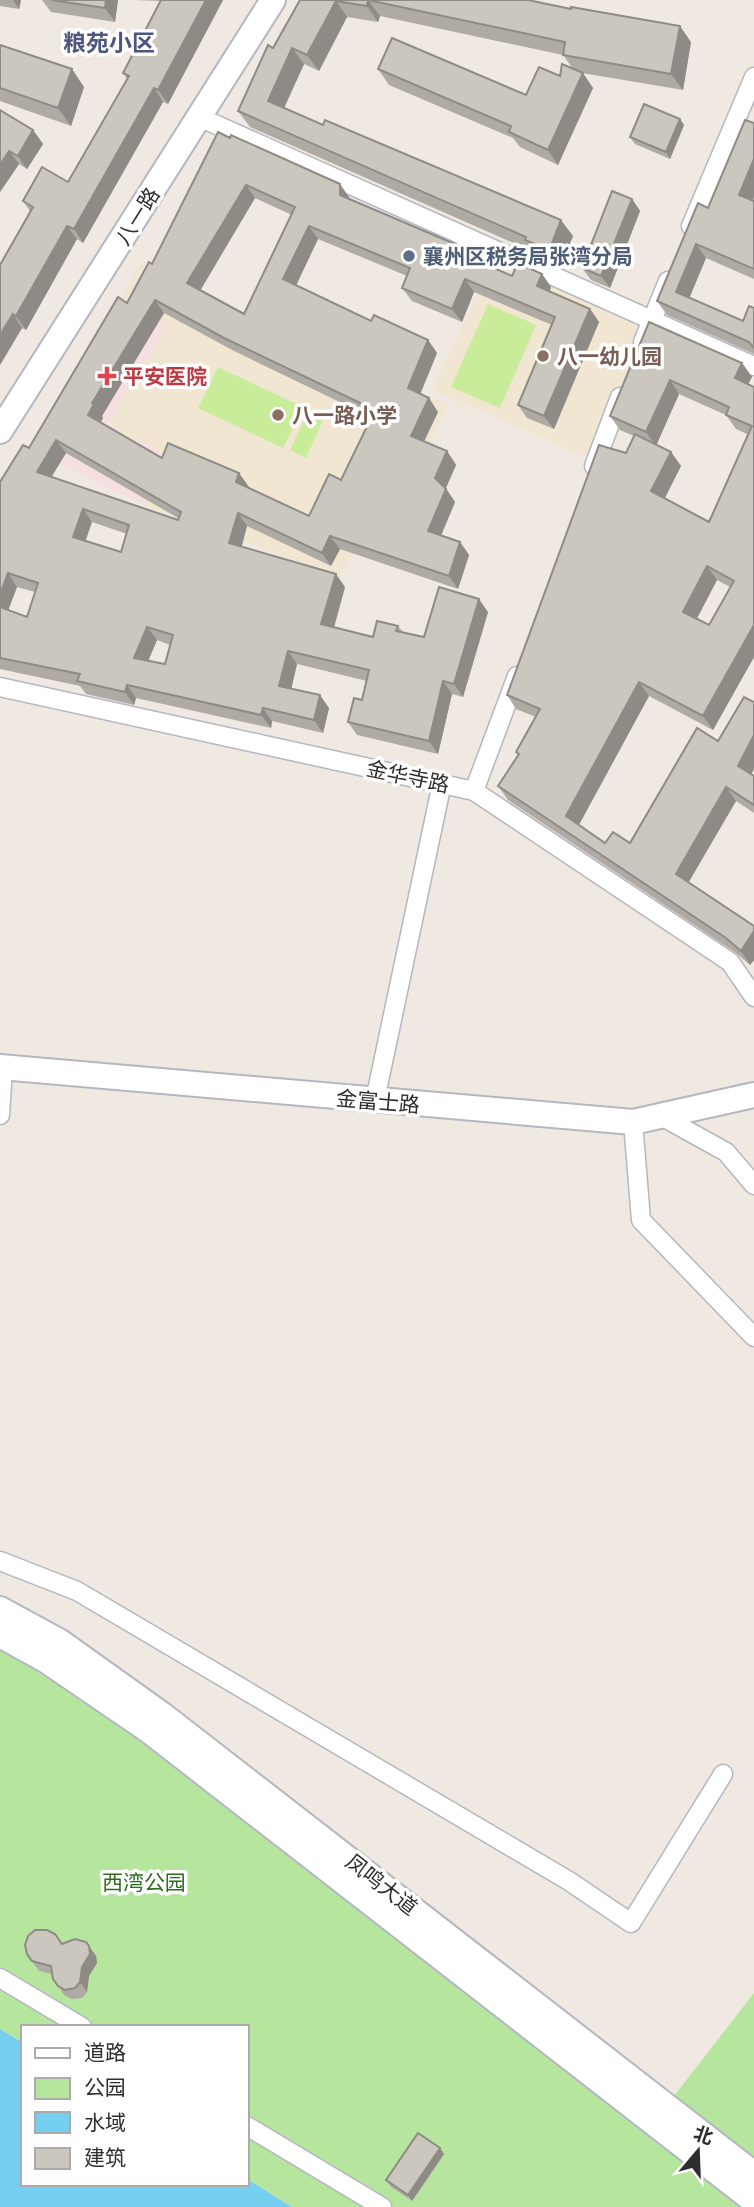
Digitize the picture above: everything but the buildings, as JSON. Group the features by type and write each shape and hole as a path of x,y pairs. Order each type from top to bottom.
{"main road":[{"name":"八一路","path":"0,431 274,0"},
{"name":"金富士路","path":"2,1068 633,1122 754,1095"},
{"name":"凤鸣大道","path":"0,1609 59,1641 164,1716 754,2174"},
{"name":"凤鸣大道","path":"0,1636 47,1661 148,1730 754,2201"}],"street":[{"path":"683,244 754,78"},
{"path":"199,117 754,366"},
{"path":"637,356 673,270"},
{"path":"587,486 628,380"},
{"path":"474,791 521,663"},
{"name":"金华寺路","path":"0,687 474,791 730,962 754,997"},
{"path":"374,1100 442,783"},
{"path":"0,1115 2,1068"},
{"path":"661,1116 726,1152 754,1185"},
{"path":"633,1122 641,1220 754,1337"},
{"path":"0,1561 77,1591 557,1874 631,1923 723,1774"},
{"path":"0,1978 79,2025"},
{"path":"248,2127 382,2207"}],"shaded area":[{"name":"八一幼儿园","path":"497,251 652,321 596,461 433,390"},
{"name":"八一路小学","path":"143,259 250,315 448,404 429,446 406,439 341,577 146,506 170,457 107,426 168,326 121,298"},
{"name":"平安医院","path":"121,298 168,325 107,426 170,457 146,506 33,451"}],"green space":[{"path":"488,304 536,325 500,408 451,387"},
{"path":"218,367 303,407 283,448 198,408"},
{"path":"309,411 324,418 306,458 290,450"},
{"name":"西湾公园","path":"0,1609 667,2105 754,1993 754,2207 292,2207 248,2180 248,2025 21,2025 21,2042 0,2029"}],"water":[{"path":"0,2029 21,2042 21,2186 248,2186 248,2180 292,2207 0,2207"}],"place":[{"name":"襄州区税务局张湾分局","path":"409,256"},
{"name":"八一幼儿园","path":"543,356"},
{"name":"平安医院","path":"107,376"},
{"name":"八一路小学","path":"278,415"}],"district":[{"name":"粮苑小区","path":"109,42"}]}
